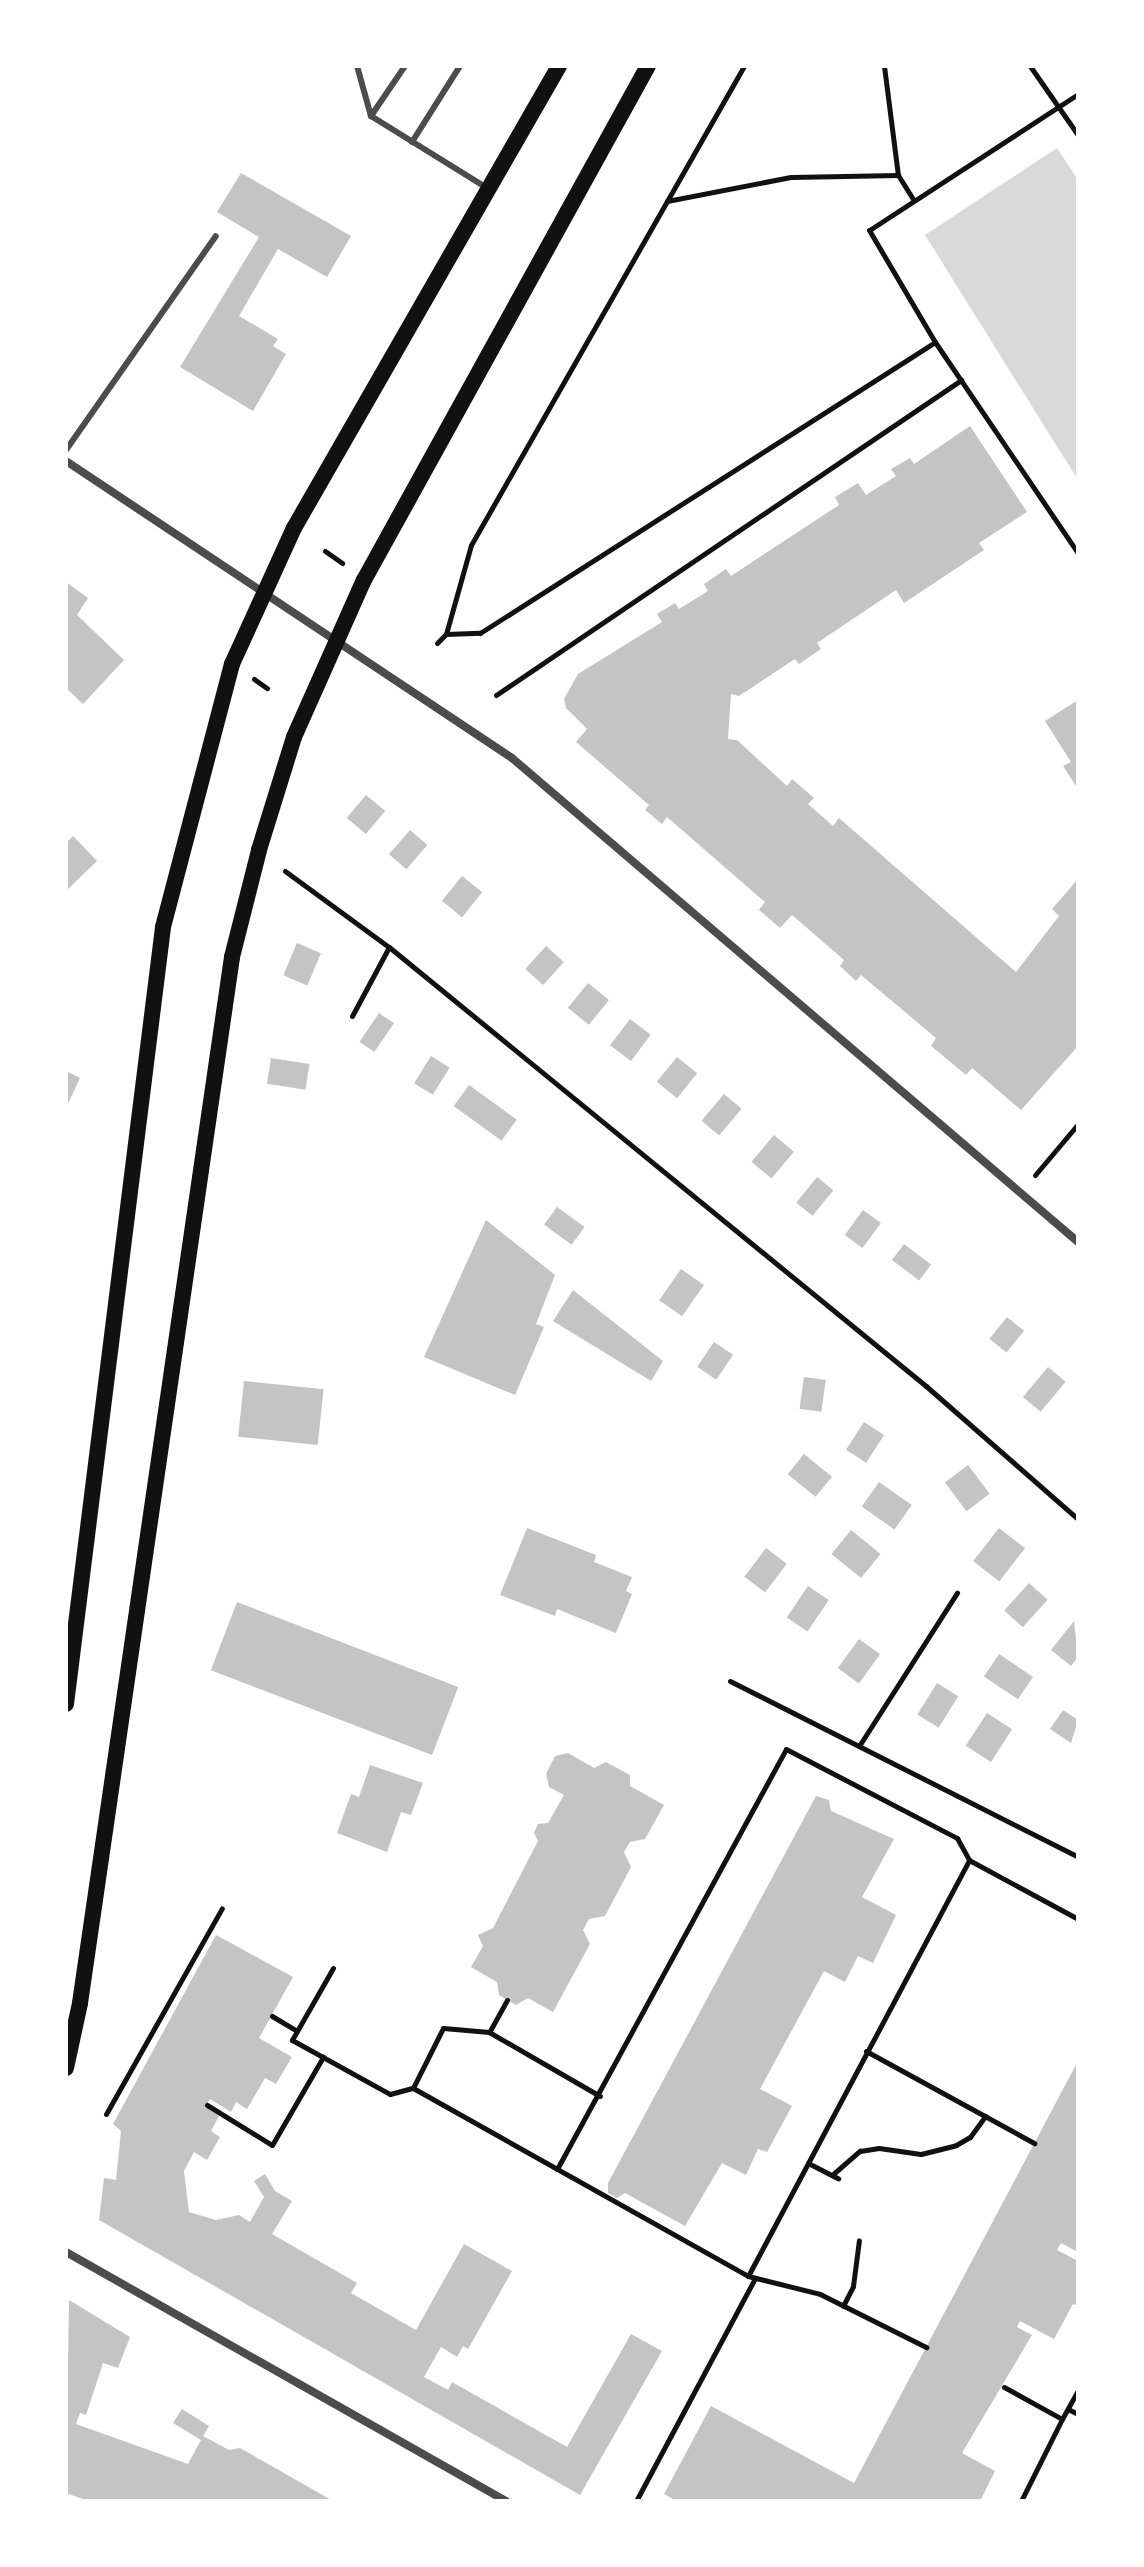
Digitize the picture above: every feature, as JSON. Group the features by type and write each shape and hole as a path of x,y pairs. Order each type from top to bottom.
{"main road":[{"path":"66,1704 163,927 232,664 262,591 487,188 559,66"},
{"path":"66,2068 80,2003 232,957 294,737 335,642 441,436 648,66"}],"street":[{"path":"66,461 512,758 1078,1242"},
{"path":"66,2252 506,2501"}],"lane":[{"path":"357,66 371,116 487,188"},
{"path":"371,116 405,66"},
{"path":"412,142 460,66"},
{"path":"66,450 216,236"}],"path":[{"path":"437,643 446,634 471,545 744,66"},
{"path":"884,66 898,175 913,199"},
{"path":"1030,66 1078,135"},
{"path":"1078,94 869,230 935,342 1078,553"},
{"path":"666,202 791,177 898,175"},
{"path":"446,634 480,633 935,342"},
{"path":"496,695 961,380"},
{"path":"325,551 342,563"},
{"path":"285,871 389,947 926,1386 1078,1519"},
{"path":"352,1016 389,947"},
{"path":"1041,1166 1078,1124"},
{"path":"859,1746 957,1593"},
{"path":"730,1681 1078,1857"},
{"path":"557,2169 600,2096 786,1749 957,1838 969,1860 1078,1919"},
{"path":"636,2501 866,2051 969,1860"},
{"path":"106,2114 222,1908"},
{"path":"333,1968 292,2040 390,2094 413,2088 752,2277 820,2294 926,2347"},
{"path":"489,2032 507,2000"},
{"path":"272,2016 297,2031"},
{"path":"413,2088 443,2028 489,2032 600,2096"},
{"path":"866,2051 1034,2143"},
{"path":"207,2105 272,2145 323,2057"},
{"path":"808,2163 835,2176 860,2151 879,2148 898,2153 956,2145 970,2137 985,2116"},
{"path":"898,2153 899,2162"},
{"path":"843,2306 853,2286 859,2240"},
{"path":"1004,2387 1062,2419"},
{"path":"1021,2501 1078,2390"},
{"path":"1068,2409 1078,2411"}],"shaded area":[{"path":"1057,148 1078,180 1078,480 925,235"}],"building":[{"path":"241,173 351,236 327,277 278,249 239,316 278,339 273,346 286,354 253,411 180,367 259,237 217,212"},
{"path":"970,426 1027,512 979,543 984,550 904,603 896,590 817,643 821,649 799,664 795,659 739,696 731,694 728,739 737,740 787,786 792,779 814,798 808,804 833,826 839,818 1016,972 1059,916 1052,909 1078,879 1078,1046 1021,1110 972,1068 966,1075 931,1046 936,1038 861,975 856,981 840,966 844,960 792,915 780,928 759,910 765,902 667,817 662,824 645,810 649,805 576,742 587,729 566,708 564,699 578,674 662,622 657,614 675,603 679,609 708,591 704,584 726,569 731,576 839,505 835,497 858,483 866,495 896,476 891,469 910,458 914,464"},
{"path":"66,582 88,598 77,615 124,660 83,704 66,688"},
{"path":"1078,700 1078,789 1063,766 1071,762 1045,721"},
{"path":"366,795 385,811 366,834 347,818"},
{"path":"410,830 427,845 406,869 389,854"},
{"path":"73,836 97,861 66,891 66,843"},
{"path":"462,876 482,892 462,917 442,901"},
{"path":"297,943 321,953 307,985 283,975"},
{"path":"546,946 564,962 543,985 525,969"},
{"path":"588,983 609,1000 589,1025 568,1008"},
{"path":"379,1013 394,1023 374,1052 359,1042"},
{"path":"630,1019 651,1035 631,1061 610,1045"},
{"path":"431,1056 450,1068 433,1095 414,1083"},
{"path":"677,1057 697,1073 677,1098 657,1082"},
{"path":"271,1058 310,1064 305,1090 267,1084"},
{"path":"66,1071 80,1078 66,1108"},
{"path":"469,1085 517,1120 501,1141 454,1106"},
{"path":"724,1094 742,1109 719,1136 702,1121"},
{"path":"774,1135 794,1152 771,1179 752,1162"},
{"path":"817,1177 833,1190 813,1216 796,1203"},
{"path":"557,1207 585,1227 572,1245 544,1225"},
{"path":"863,1210 881,1223 863,1248 845,1235"},
{"path":"486,1220 555,1275 536,1324 544,1327 515,1395 424,1357"},
{"path":"904,1244 931,1264 919,1280 892,1260"},
{"path":"681,1269 704,1285 682,1316 659,1300"},
{"path":"573,1290 663,1361 651,1381 553,1321"},
{"path":"1007,1317 1024,1331 1006,1353 989,1339"},
{"path":"714,1342 733,1355 716,1380 697,1367"},
{"path":"1048,1367 1066,1382 1041,1412 1023,1397"},
{"path":"804,1377 826,1380 821,1412 800,1409"},
{"path":"244,1381 324,1389 318,1445 238,1437"},
{"path":"864,1422 884,1435 866,1463 846,1450"},
{"path":"804,1454 832,1477 816,1497 788,1474"},
{"path":"968,1465 990,1494 967,1511 945,1482"},
{"path":"879,1482 912,1505 895,1530 862,1507"},
{"path":"527,1528 596,1555 594,1562 632,1577 626,1591 632,1594 616,1633 557,1609 555,1616 500,1595"},
{"path":"999,1528 1025,1548 999,1581 973,1561"},
{"path":"851,1530 881,1554 861,1578 831,1554"},
{"path":"766,1548 787,1564 765,1592 744,1577"},
{"path":"1029,1583 1048,1600 1023,1627 1004,1610"},
{"path":"808,1586 829,1600 807,1631 787,1618"},
{"path":"237,1602 458,1687 432,1755 211,1670"},
{"path":"1074,1621 1078,1657 1071,1666 1051,1650"},
{"path":"859,1639 880,1654 859,1683 838,1668"},
{"path":"999,1654 1033,1677 1018,1699 984,1676"},
{"path":"937,1683 958,1696 939,1728 917,1714"},
{"path":"1063,1710 1078,1720 1071,1743 1050,1729"},
{"path":"987,1713 1012,1729 991,1762 966,1746"},
{"path":"568,1753 594,1768 606,1762 630,1775 630,1786 664,1805 645,1839 630,1842 624,1852 631,1867 605,1916 589,1919 583,1930 590,1944 553,2012 528,1998 516,2005 499,1995 497,1982 471,1967 483,1946 478,1935 493,1928 538,1841 534,1833 538,1824 548,1823 564,1795 549,1787 546,1774 555,1756"},
{"path":"370,1765 423,1783 411,1815 401,1812 387,1852 337,1833 351,1794 359,1797"},
{"path":"816,1796 829,1800 831,1811 894,1839 862,1897 896,1915 873,1963 858,1956 845,1982 824,1971 760,2089 792,2106 767,2152 758,2149 746,2175 722,2163 685,2226 625,2193 617,2198 608,2193 608,2183"},
{"path":"216,1935 293,1977 259,2038 292,2057 276,2084 265,2078 247,2109 236,2102 231,2112 210,2099 205,2107 219,2116 211,2131 220,2137 207,2160 194,2152 184,2171 189,2212 216,2220 239,2215 250,2222 264,2197 254,2181 265,2174 275,2191 292,2201 272,2234 357,2283 351,2293 416,2330 464,2244 512,2271 468,2349 463,2346 457,2357 441,2347 424,2377 448,2390 452,2382 567,2447 631,2334 662,2351 580,2495 99,2220 104,2178 116,2180 121,2131 113,2124"},
{"path":"1078,2061 1078,2247 1076,2251 1061,2243 1057,2250 1078,2261 1078,2306 1073,2304 1054,2339 1020,2321 1017,2327 1032,2335 962,2453 995,2471 980,2501 677,2501 664,2494 711,2406 854,2483"},
{"path":"69,2300 130,2337 118,2368 103,2363 86,2415 80,2413 76,2424 188,2464 201,2440 173,2423 182,2409 209,2426 203,2436 229,2450 240,2448 333,2501 88,2501 66,2493"}]}
